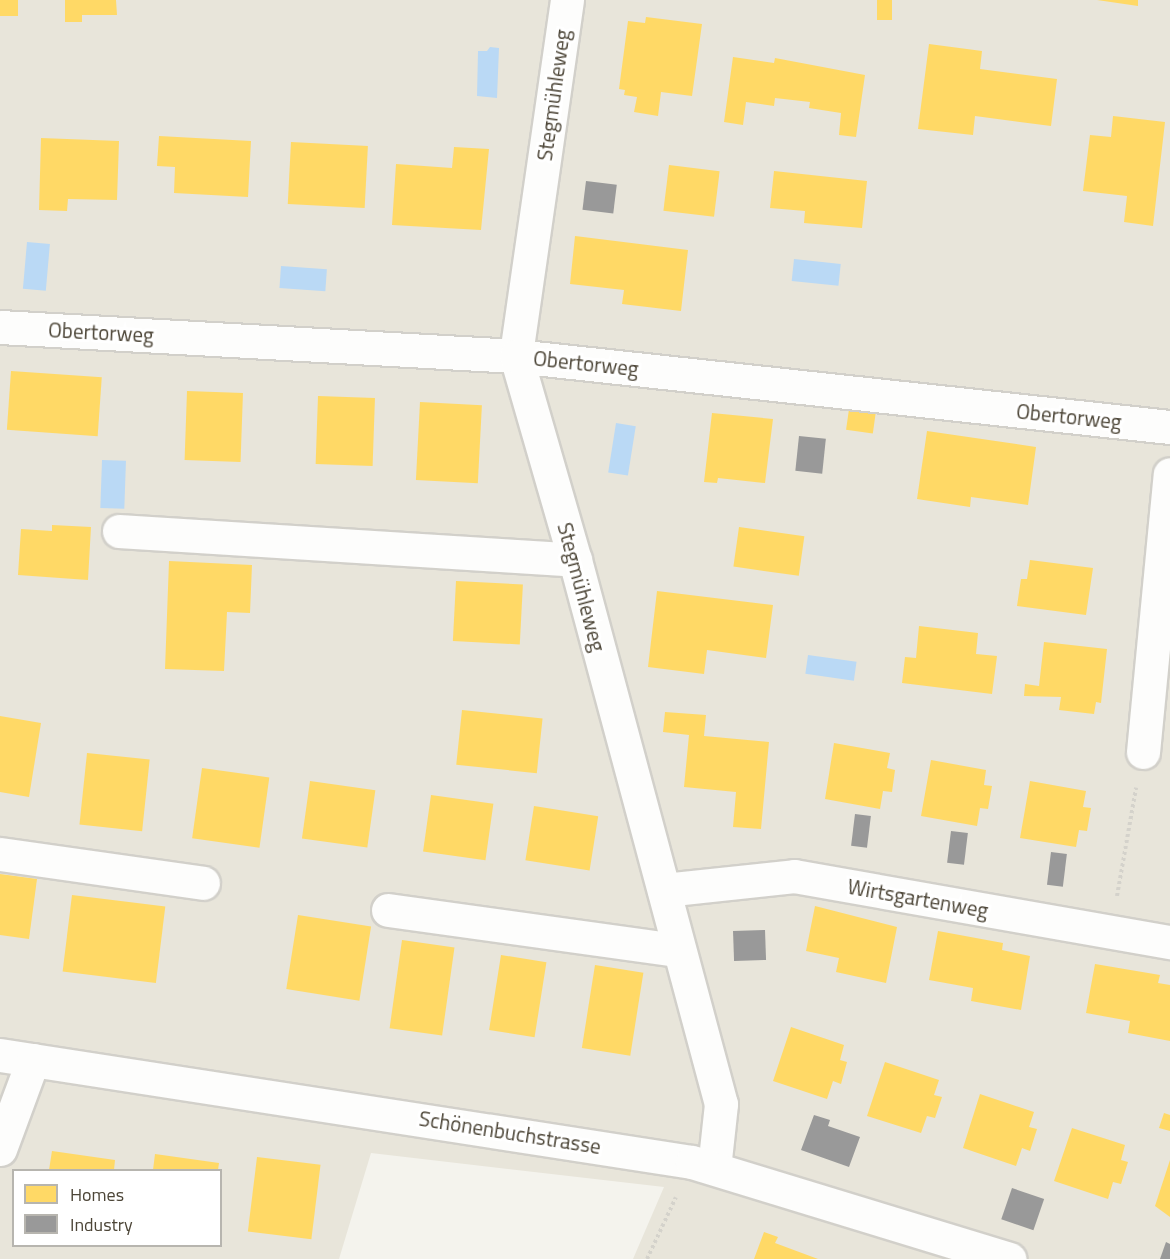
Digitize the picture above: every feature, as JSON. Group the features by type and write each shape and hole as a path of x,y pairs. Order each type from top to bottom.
{"street":[{"name":"Stegmühleweg","path":"567,0 516,356 575,560 721,1104 703,1165"},
{"name":"Obertorweg","path":"0,327 516,356 1170,427"},
{"path":"1143,752 1170,474"},
{"path":"119,531 575,560"},
{"path":"0,854 203,884"},
{"name":"Wirtsgartenweg","path":"664,890 794,876 1170,942"},
{"path":"388,910 678,950"},
{"name":"Schönenbuchstrasse","path":"0,1055 703,1165 1009,1259"},
{"path":"0,1149 33,1060"}],"path":[{"path":"1111,932 1143,752"},
{"path":"647,1259 703,1165"}],"shaded area":[{"path":"0,0 1170,0 1170,1259 633,1259 664,1187 371,1153 339,1259 0,1259"}],"water":[{"path":"490,47 499,48 497,98 477,96 478,51 487,51"},
{"path":"27,242 50,244 46,291 23,289"},
{"path":"794,259 841,264 838,286 792,281"},
{"path":"281,266 327,269 325,291 279,288"},
{"path":"616,423 636,426 628,476 608,472"},
{"path":"102,460 126,461 124,509 100,508"},
{"path":"808,655 857,662 854,681 805,674"}],"building: Homes":[{"path":"0,0 18,0 18,16 0,16"},
{"path":"65,0 116,0 117,15 82,15 82,22 65,22"},
{"path":"877,0 892,0 892,20 877,20"},
{"path":"1097,0 1138,0 1138,6"},
{"path":"646,17 702,24 692,96 661,92 658,116 634,112 637,97 624,95 625,90 619,89 628,21 645,23"},
{"path":"929,44 982,51 980,69 1057,79 1051,126 975,116 973,135 918,129"},
{"path":"733,57 774,63 775,58 865,75 856,137 839,135 841,113 809,108 810,102 775,98 774,106 746,102 743,125 724,122"},
{"path":"1113,116 1165,122 1153,226 1124,222 1127,196 1083,191 1090,135 1111,137"},
{"path":"159,136 251,141 248,197 174,193 175,167 157,166"},
{"path":"41,138 119,141 117,200 68,199 67,211 39,210"},
{"path":"291,142 368,146 365,208 288,204"},
{"path":"454,147 489,149 481,230 392,225 396,164 452,168"},
{"path":"669,165 720,171 714,217 663,211"},
{"path":"774,171 867,181 862,228 804,223 805,211 770,208"},
{"path":"575,236 688,250 681,311 622,304 624,290 570,284"},
{"path":"11,371 102,377 98,436 7,430"},
{"path":"187,391 243,393 241,462 185,460"},
{"path":"318,396 375,398 373,466 316,464"},
{"path":"420,402 482,405 478,483 416,480"},
{"path":"849,409 876,413 873,434 846,430"},
{"path":"712,413 773,419 765,483 718,478 717,483 704,482"},
{"path":"927,431 1036,447 1028,505 971,497 970,507 917,499"},
{"path":"52,525 91,527 88,580 18,575 21,529 52,531"},
{"path":"739,527 804,536 799,576 733,567"},
{"path":"1030,560 1093,568 1086,615 1017,606 1021,579 1027,579"},
{"path":"169,561 252,565 250,613 227,612 224,671 165,669"},
{"path":"456,581 523,585 520,644 453,641"},
{"path":"657,591 773,605 766,658 707,650 704,674 648,667"},
{"path":"919,626 978,633 976,654 997,656 992,694 902,683 905,657 916,658"},
{"path":"1044,642 1107,649 1101,703 1096,702 1094,714 1059,710 1061,697 1024,696 1025,684 1039,686"},
{"path":"462,710 543,718 537,773 456,765"},
{"path":"665,712 706,715 704,736 769,742 761,829 733,827 736,792 684,787 689,735 663,732"},
{"path":"0,716 41,723 29,797 0,792"},
{"path":"834,743 890,753 887,768 895,770 892,792 883,791 880,809 825,799"},
{"path":"87,753 150,760 142,831 79,825"},
{"path":"931,760 986,770 984,785 992,786 988,809 980,808 977,826 921,816"},
{"path":"202,768 269,777 259,848 192,838"},
{"path":"310,781 375,790 367,848 302,838"},
{"path":"1030,781 1086,791 1083,807 1091,808 1087,831 1079,830 1076,847 1020,838"},
{"path":"431,795 493,804 485,860 423,851"},
{"path":"534,806 598,816 590,870 525,860"},
{"path":"0,874 37,879 29,939 0,935"},
{"path":"72,895 165,906 156,983 63,971"},
{"path":"815,906 897,927 886,983 836,972 839,958 806,951"},
{"path":"298,915 371,927 359,1001 286,989"},
{"path":"938,931 1003,943 1002,950 1030,956 1021,1010 971,1001 973,988 929,980"},
{"path":"402,940 454,947 442,1036 390,1028"},
{"path":"501,955 546,962 535,1037 489,1030"},
{"path":"1095,964 1160,975 1158,983 1170,985 1170,1041 1128,1033 1130,1021 1086,1013"},
{"path":"595,965 643,973 630,1056 582,1048"},
{"path":"791,1027 844,1045 840,1060 847,1062 841,1084 833,1081 827,1099 773,1081"},
{"path":"885,1062 939,1080 934,1095 942,1097 935,1118 927,1116 921,1133 867,1116"},
{"path":"980,1094 1034,1112 1029,1127 1037,1129 1030,1151 1022,1148 1016,1166 963,1148"},
{"path":"1164,1113 1170,1115 1170,1131 1159,1128"},
{"path":"1072,1128 1125,1145 1121,1160 1128,1162 1121,1184 1113,1182 1108,1199 1054,1181"},
{"path":"52,1151 115,1160 114,1169 49,1169"},
{"path":"155,1154 219,1163 218,1169 153,1169"},
{"path":"257,1157 321,1165 311,1239 248,1231"},
{"path":"1170,1160 1170,1217 1155,1206"},
{"path":"764,1232 778,1237 775,1243 818,1259 754,1259"}],"building: Industry":[{"path":"586,181 617,185 613,214 582,210"},
{"path":"799,436 826,439 822,474 795,471"},
{"path":"855,814 871,816 867,848 851,846"},
{"path":"951,831 968,833 964,865 947,863"},
{"path":"1051,852 1067,854 1063,887 1047,885"},
{"path":"765,930 766,960 734,961 733,931"},
{"path":"814,1115 830,1120 828,1126 860,1137 849,1167 801,1150"},
{"path":"1012,1188 1044,1199 1033,1230 1001,1219"},
{"path":"1166,1242 1170,1244 1170,1259 1160,1259"}]}
